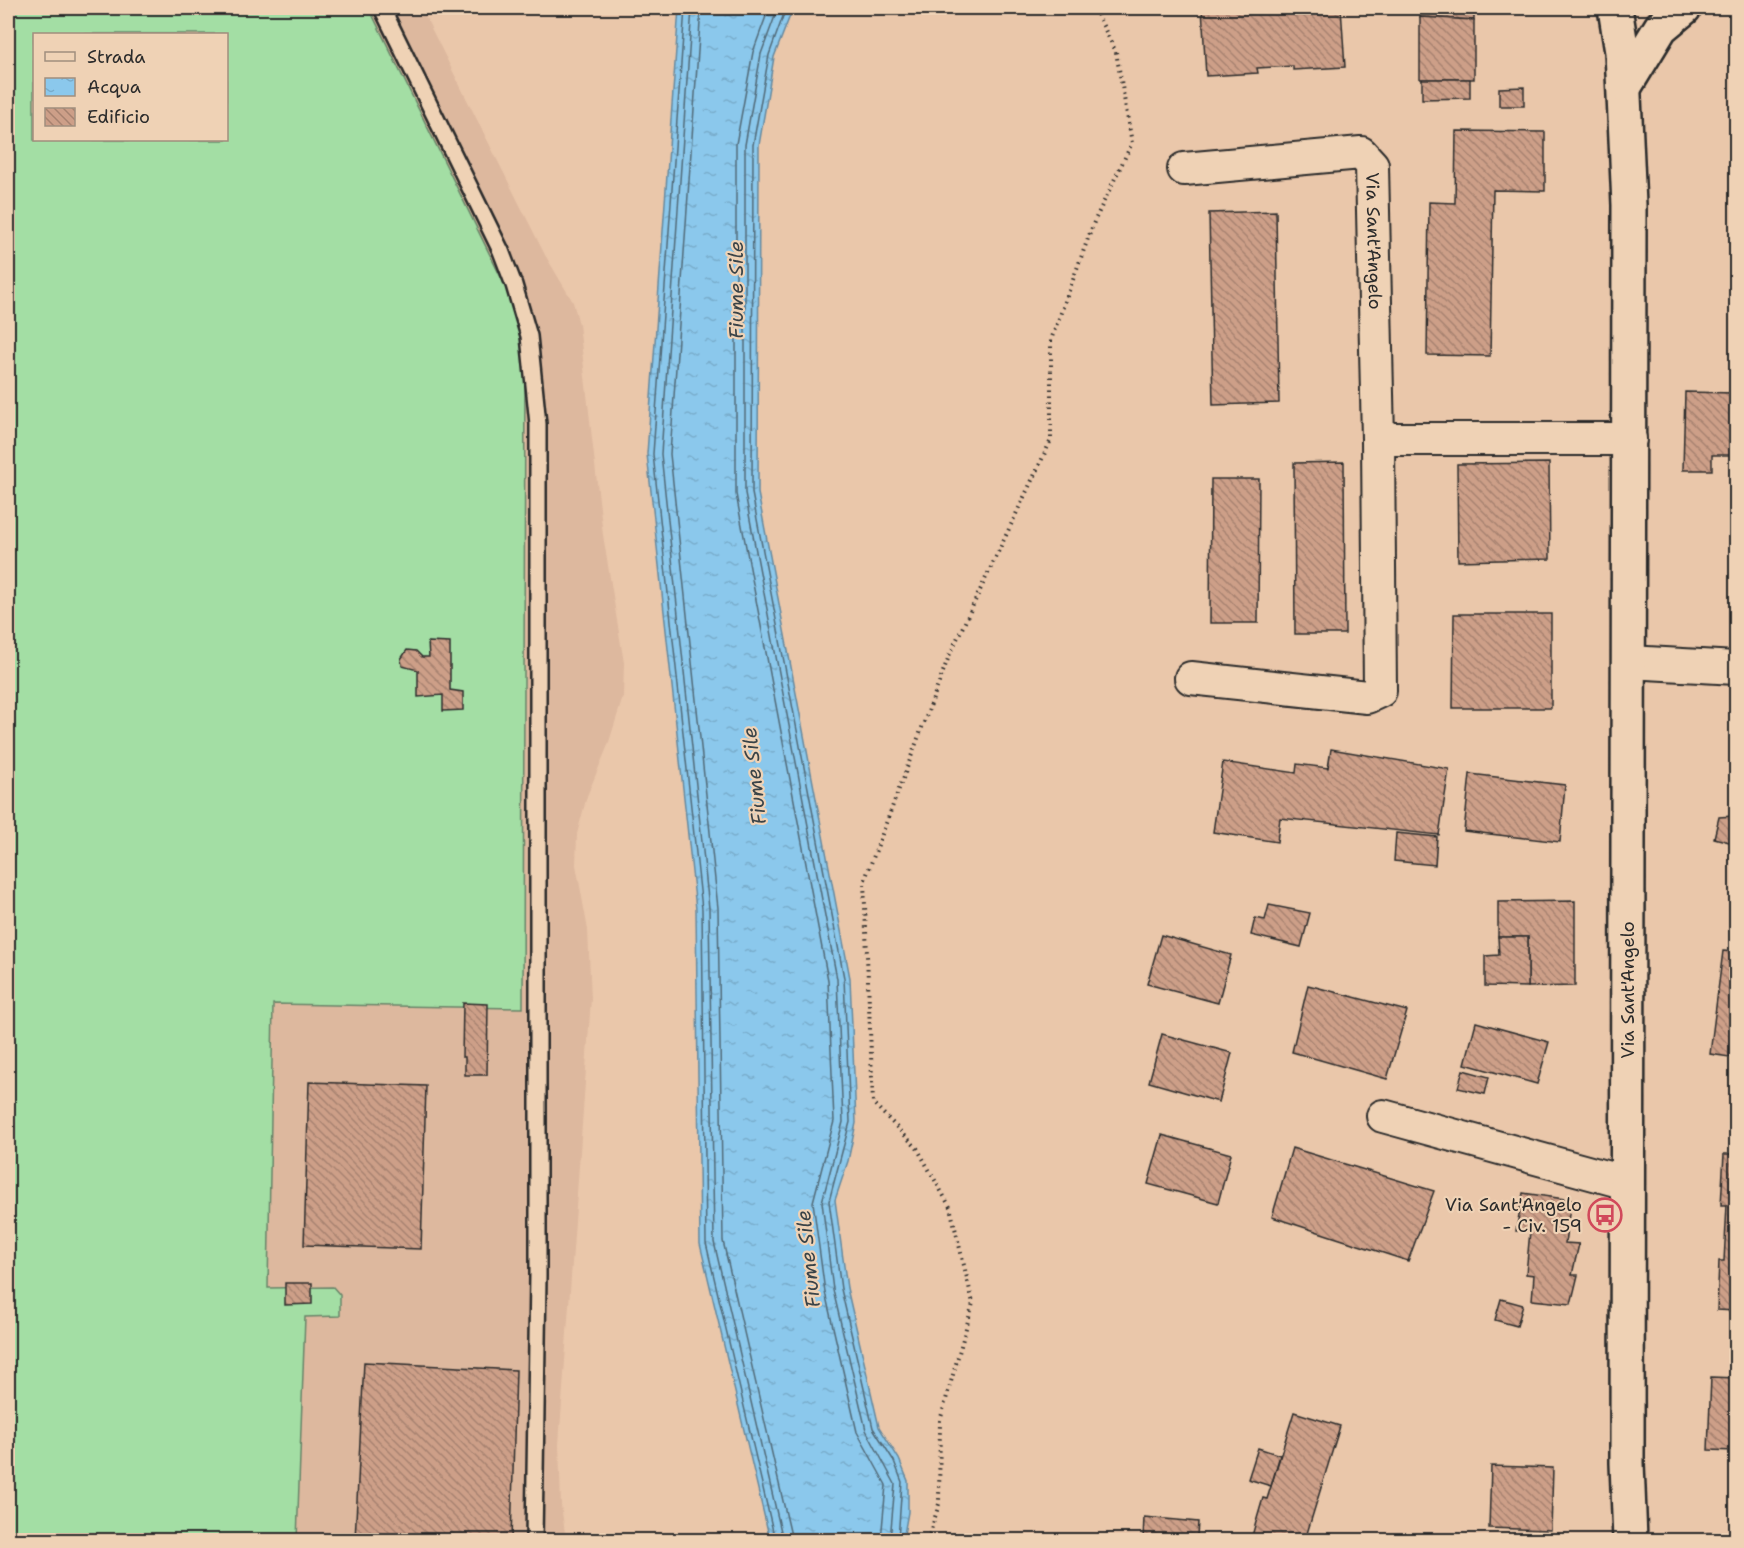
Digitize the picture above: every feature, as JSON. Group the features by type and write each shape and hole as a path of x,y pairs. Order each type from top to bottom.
{"street":[{"name":"Via Sant'Angelo","path":"1615,8 1625,86 1629,205 1628,1464 1630,1540"},
{"path":"1625,86 1655,35 1684,8"},
{"name":"Via Sant'Angelo","path":"1184,169 1361,153 1372,165 1378,439 1380,691 1367,697 1191,678"},
{"path":"1378,439 1630,439"},
{"path":"1629,662 1737,668"},
{"path":"1383,1116 1628,1183"}],"lane":[{"path":"382,8 501,251 514,285 529,336 538,424 538,1276 534,1540"}],"path":[{"path":"928,1540 939,1504 940,1421 974,1303 950,1207 916,1148 873,1103 864,882 949,656 1051,440 1051,340 1094,222 1132,143 1116,52 1094,8"}],"shaded area":[{"path":"8,8 421,8 545,255 573,302 579,324 603,535 624,663 623,697 608,745 587,796 577,834 576,865 588,930 591,999 559,1444 561,1505 566,1540 8,1540"}],"green space":[{"path":"8,8 369,8 515,306 525,364 523,1008 273,1004 268,1288 333,1287 340,1295 340,1316 305,1317 297,1540 8,1540"}],"water":[{"name":"Fiume Sile","path":"679,8 793,8 774,57 759,145 758,493 850,978 856,1123 848,1161 835,1200 847,1288 879,1427 899,1459 908,1481 908,1512 903,1540 770,1540 700,1244 696,909 647,454"}],"building":[{"path":"1202,8 1341,8 1345,67 1293,70 1293,66 1257,68 1258,73 1206,76"},
{"path":"1420,8 1474,8 1474,20 1420,17"},
{"path":"1420,17 1474,20 1474,79 1420,79"},
{"path":"1422,79 1470,79 1470,98 1422,99"},
{"path":"1524,87 1524,106 1499,106 1499,88"},
{"path":"1456,131 1545,132 1545,191 1493,190 1490,356 1427,355 1429,202 1455,203"},
{"path":"1276,211 1279,403 1213,405 1209,213"},
{"path":"1685,392 1735,393 1734,455 1712,455 1712,470 1683,470"},
{"path":"1344,462 1345,634 1295,634 1294,463"},
{"path":"1549,463 1550,559 1458,561 1457,464"},
{"path":"1211,479 1259,479 1258,623 1210,623"},
{"path":"1454,614 1551,614 1551,708 1453,708"},
{"path":"428,642 450,643 450,690 463,692 463,710 443,711 443,695 418,697 418,670 402,666 401,659 407,650 416,651 422,657 429,657"},
{"path":"1331,749 1449,769 1439,835 1280,818 1277,842 1213,832 1223,762 1296,773 1297,764 1328,768"},
{"path":"1470,774 1565,785 1560,842 1464,831"},
{"path":"1736,806 1736,854 1731,853 1733,843 1714,838 1719,817 1734,816"},
{"path":"1396,833 1437,837 1435,865 1394,861"},
{"path":"1575,901 1575,986 1528,987 1528,937 1498,937 1498,902"},
{"path":"1269,905 1310,913 1301,947 1251,935 1255,918 1265,920"},
{"path":"1161,935 1231,955 1218,1003 1147,984"},
{"path":"1498,937 1528,937 1528,987 1485,986 1485,956 1499,955"},
{"path":"1723,951 1736,952 1736,1058 1710,1054"},
{"path":"1308,985 1407,1011 1387,1079 1292,1052"},
{"path":"463,1003 488,1004 487,1075 465,1075 465,1057 462,1057"},
{"path":"1476,1022 1549,1042 1537,1084 1465,1064"},
{"path":"1162,1034 1232,1053 1219,1102 1149,1082"},
{"path":"1463,1070 1489,1077 1485,1094 1458,1088"},
{"path":"309,1082 426,1086 421,1249 304,1245"},
{"path":"1162,1135 1231,1154 1218,1203 1148,1184"},
{"path":"1292,1148 1434,1191 1408,1261 1272,1217"},
{"path":"1724,1154 1736,1154 1736,1311 1717,1310 1719,1261 1724,1261 1727,1205 1721,1205"},
{"path":"1523,1193 1571,1200 1565,1243 1579,1244 1572,1275 1578,1275 1571,1304 1532,1300 1534,1275 1526,1274 1530,1231 1516,1231"},
{"path":"285,1283 312,1283 312,1304 285,1305"},
{"path":"1501,1299 1523,1305 1517,1326 1495,1320"},
{"path":"364,1362 516,1370 511,1540 355,1540"},
{"path":"1711,1377 1736,1378 1736,1451 1708,1450"},
{"path":"1294,1412 1340,1426 1305,1540 1258,1540 1259,1538 1252,1536 1263,1498 1267,1499"},
{"path":"1258,1448 1280,1455 1271,1486 1248,1479"},
{"path":"1491,1466 1553,1468 1551,1530 1489,1528"},
{"path":"1144,1517 1198,1522 1197,1536 1188,1535 1188,1540 1143,1540"},
{"path":"1707,1533 1734,1533 1734,1540 1707,1540"}],"place":[{"name":"Via Sant'Angelo - Civ. 159","path":"1605,1215"}]}
